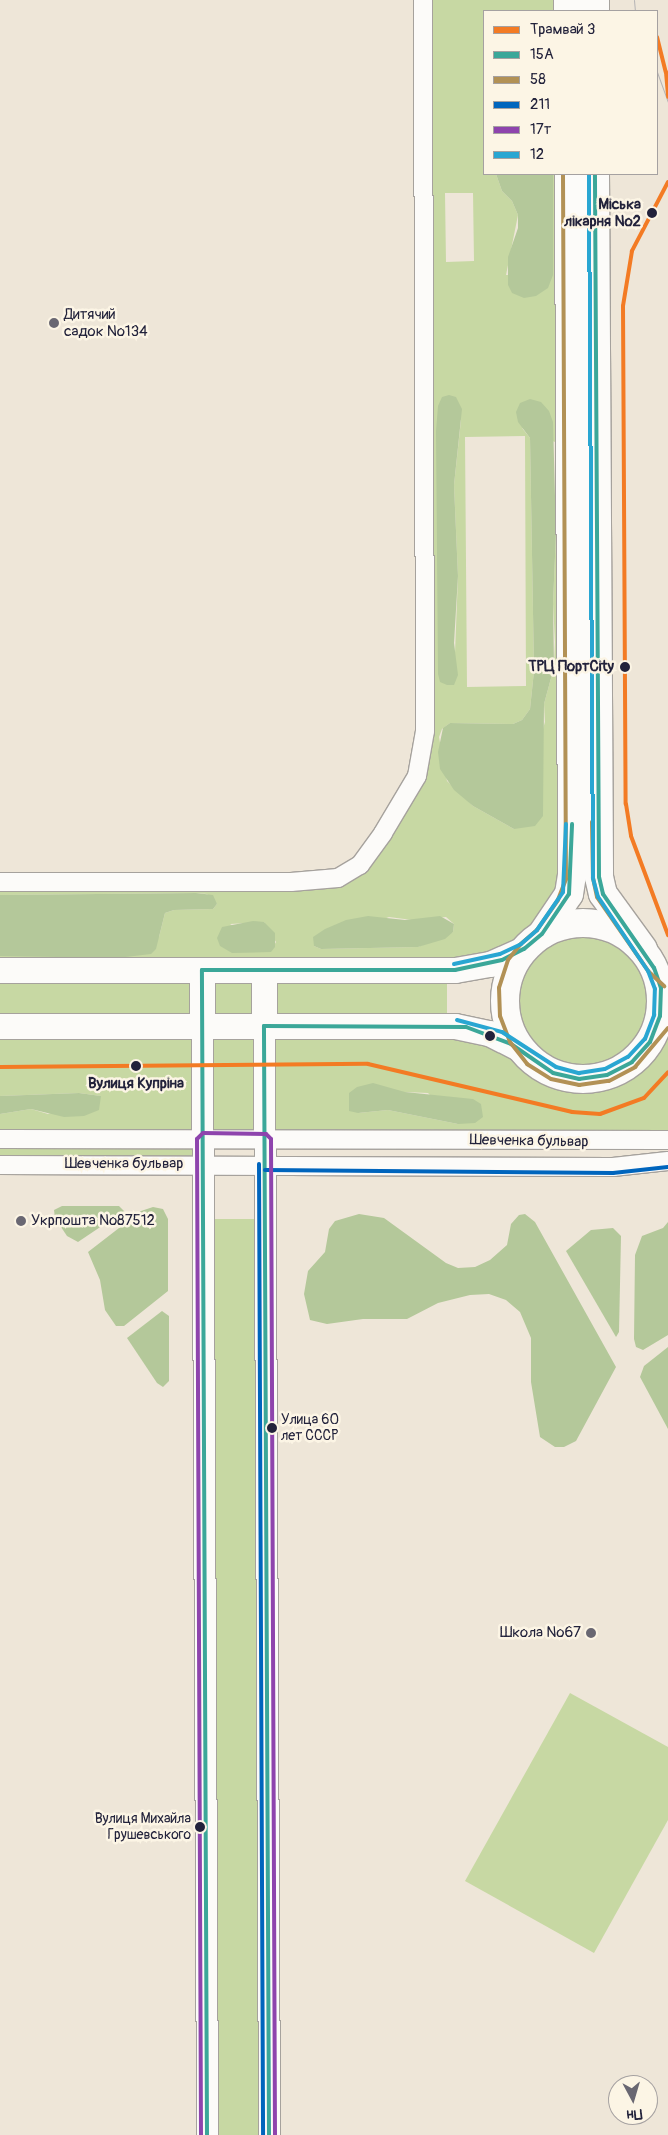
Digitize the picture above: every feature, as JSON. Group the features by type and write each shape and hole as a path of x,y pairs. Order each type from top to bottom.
{"main road":[{"path":"522,1050 509,1027 505,1002 509,976 568,894 572,875 569,175"},
{"path":"0,1026 454,1026 489,1033 522,1050 553,1073 593,1078 607,1075 632,1062 661,1026 662,1002 655,966 603,894 599,877 595,175"},
{"path":"0,970 455,970 490,964 568,924 596,924 622,933 655,966"},
{"path":"202,970 202,1026"},
{"path":"264,970 264,1026"}],"street":[{"path":"0,882 291,882 338,878 350,873 364,860 417,776 425,731 422,0"},
{"path":"202,1026 207,2135"},
{"path":"264,1026 269,2135"},
{"name":"Шевченка бульвар","path":"0,1139 668,1140"},
{"name":"Шевченка бульвар","path":"0,1165 265,1164 613,1167 668,1161"}],"green space":[{"path":"430,0 558,0 558,10 483,10 483,175 496,175 502,191 512,201 518,215 506,275 553,275 553,175 559,175 559,891 539,925 521,938 488,956 454,962 0,962 0,956 75,956 159,937 165,913 174,910 213,909 217,904 207,894 196,893 0,895 0,890 338,886 362,874 421,782 429,757 433,732","holes":["445,193 473,193 474,261 446,262","438,406 461,420 454,485 458,576 455,653 438,674","522,428 555,442 556,533 553,604 555,642 554,667 544,704 545,722 514,829 473,806 447,781 439,737 442,729 450,723 513,724 522,720 530,709 534,671 530,438","525,436 526,686 467,687 465,437","389,917 412,920 446,917 454,924 453,932 418,947 321,949 314,946","264,922 276,942 271,951 230,924"]},
{"path":"496,175 553,175 553,275 548,288 536,296 524,298 512,293 508,285 508,257 518,228 518,215 512,201 502,191"},
{"path":"449,395 456,397 462,409 454,485 458,576 454,643 458,675 454,685 440,682 438,674 436,431 438,406 442,397"},
{"path":"530,399 541,402 549,411 553,422 556,533 553,604 554,667 544,704 543,816 535,826 514,829 473,806 454,790 440,769 438,752 443,728 450,723 513,724 522,720 530,709 534,671 530,438 518,422 516,412 520,403"},
{"path":"196,893 213,895 217,904 213,909 174,910 165,913 156,949 151,954 117,958 0,956 0,895"},
{"path":"368,916 405,920 440,916 454,924 453,932 445,939 418,947 321,949 314,946 313,937 325,929 346,920"},
{"path":"253,921 264,922 275,933 275,947 271,952 232,953 220,946 217,938 222,927"},
{"path":"583,935 596,936 608,940 630,954 644,976 648,988 648,1014 644,1026 630,1048 608,1062 596,1066 583,1067 570,1066 558,1062 536,1048 522,1026 518,1014 517,1001 518,988 522,976 536,954 558,940 570,936"},
{"path":"0,977 196,977 196,1018 0,1018"},
{"path":"208,977 258,977 258,1018 208,1018"},
{"path":"271,977 447,977 447,1018 271,1018"},
{"path":"668,1032 668,1138 270,1133 271,1034 454,1033 513,1054 543,1079 557,1085 586,1089 627,1077 650,1059","holes":["405,1092 428,1093 458,1124 388,1110 358,1113"]},
{"path":"196,1033 197,1131 0,1131 0,1114 31,1109 48,1114 101,1096 79,1093 0,1096 0,1034"},
{"path":"208,1033 258,1033 258,1131 208,1131"},
{"path":"373,1083 405,1092 473,1099 481,1104 483,1117 475,1123 458,1124 388,1110 358,1113 349,1111 349,1093 357,1087"},
{"path":"79,1093 101,1096 99,1110 84,1116 64,1117 31,1109 0,1114 0,1096"},
{"path":"0,1145 197,1145 197,1159 0,1159"},
{"path":"62,1206 119,1206 124,1211 78,1242 67,1236 55,1218 54,1210"},
{"path":"153,1207 163,1209 168,1219 168,1291 124,1326 116,1326 105,1310 100,1280 88,1252 141,1211"},
{"path":"359,1214 384,1218 446,1263 458,1268 475,1267 490,1260 507,1245 511,1224 519,1215 525,1214 535,1222 616,1367 576,1441 564,1447 555,1447 540,1437 531,1382 531,1338 520,1312 506,1300 489,1294 470,1295 438,1303 407,1319 363,1319 327,1324 310,1320 304,1294 308,1271 325,1252 329,1229 335,1221"},
{"path":"210,1219 259,1219 259,2135 210,2135"},
{"path":"668,1222 668,1335 643,1350 636,1347 634,1339 635,1255 642,1236 663,1228"},
{"path":"613,1228 621,1236 619,1332 616,1337 566,1251 591,1230"},
{"path":"162,1311 169,1316 169,1381 163,1387 157,1383 127,1338"},
{"path":"668,1347 668,1429 640,1377 644,1366"},
{"path":"570,1693 668,1747 668,1820 594,1953 465,1881"}],"tram line":[{"path":"634,0 635,10"},
{"name":"3","path":"658,41 666,72 668,97"},
{"path":"658,75 668,102"},
{"name":"3","path":"668,182 632,251 623,306 626,804 631,836 668,935"},
{"name":"3","path":"0,1067 368,1064 572,1112 600,1114 644,1098 668,1072"}],"transit line":[{"name":"58","path":"563,175 566,879 558,900 537,930 520,945 508,960 499,988 500,1016 510,1042 527,1064 551,1079 579,1085 609,1081 635,1067 668,1028"},
{"name":"12","path":"457,1020 502,1032 556,1067 579,1073 605,1069 628,1057 645,1039 654,1015 655,989 648,971 598,897 593,878 589,175"},
{"name":"15А","path":"269,2135 264,1026 466,1027 511,1044 553,1073 579,1079 607,1075 632,1062 650,1042 660,1016 661,988 654,968 603,894 599,877 595,175"},
{"name":"58","path":"592,822 593,878 597,897 649,972 664,986"},
{"name":"12","path":"454,964 500,954 521,944 537,930 563,892 566,824"},
{"name":"15А","path":"207,2135 202,970 455,970 502,960 524,949 542,934 569,894 572,824"},
{"name":"17т","path":"201,2135 197,1139 203,1133 266,1134 271,1139 275,2135"},
{"name":"211","path":"259,1164 263,2135"},
{"name":"211","path":"265,1170 613,1173 668,1167"}],"place":[{"name":"Міська лікарня №2","path":"652,213"},
{"name":"Дитячий садок №134","path":"54,323"},
{"name":"ТРЦ ПортCity","path":"625,667"},
{"name":"Вулиця Купріна","path":"136,1066"},
{"name":"Укрпошта №87512","path":"21,1221"},
{"name":"Улица 60 лет СССР","path":"272,1428"},
{"name":"Школа №67","path":"591,1633"},
{"name":"Вулиця Михайла Грушевського","path":"200,1827"}]}
